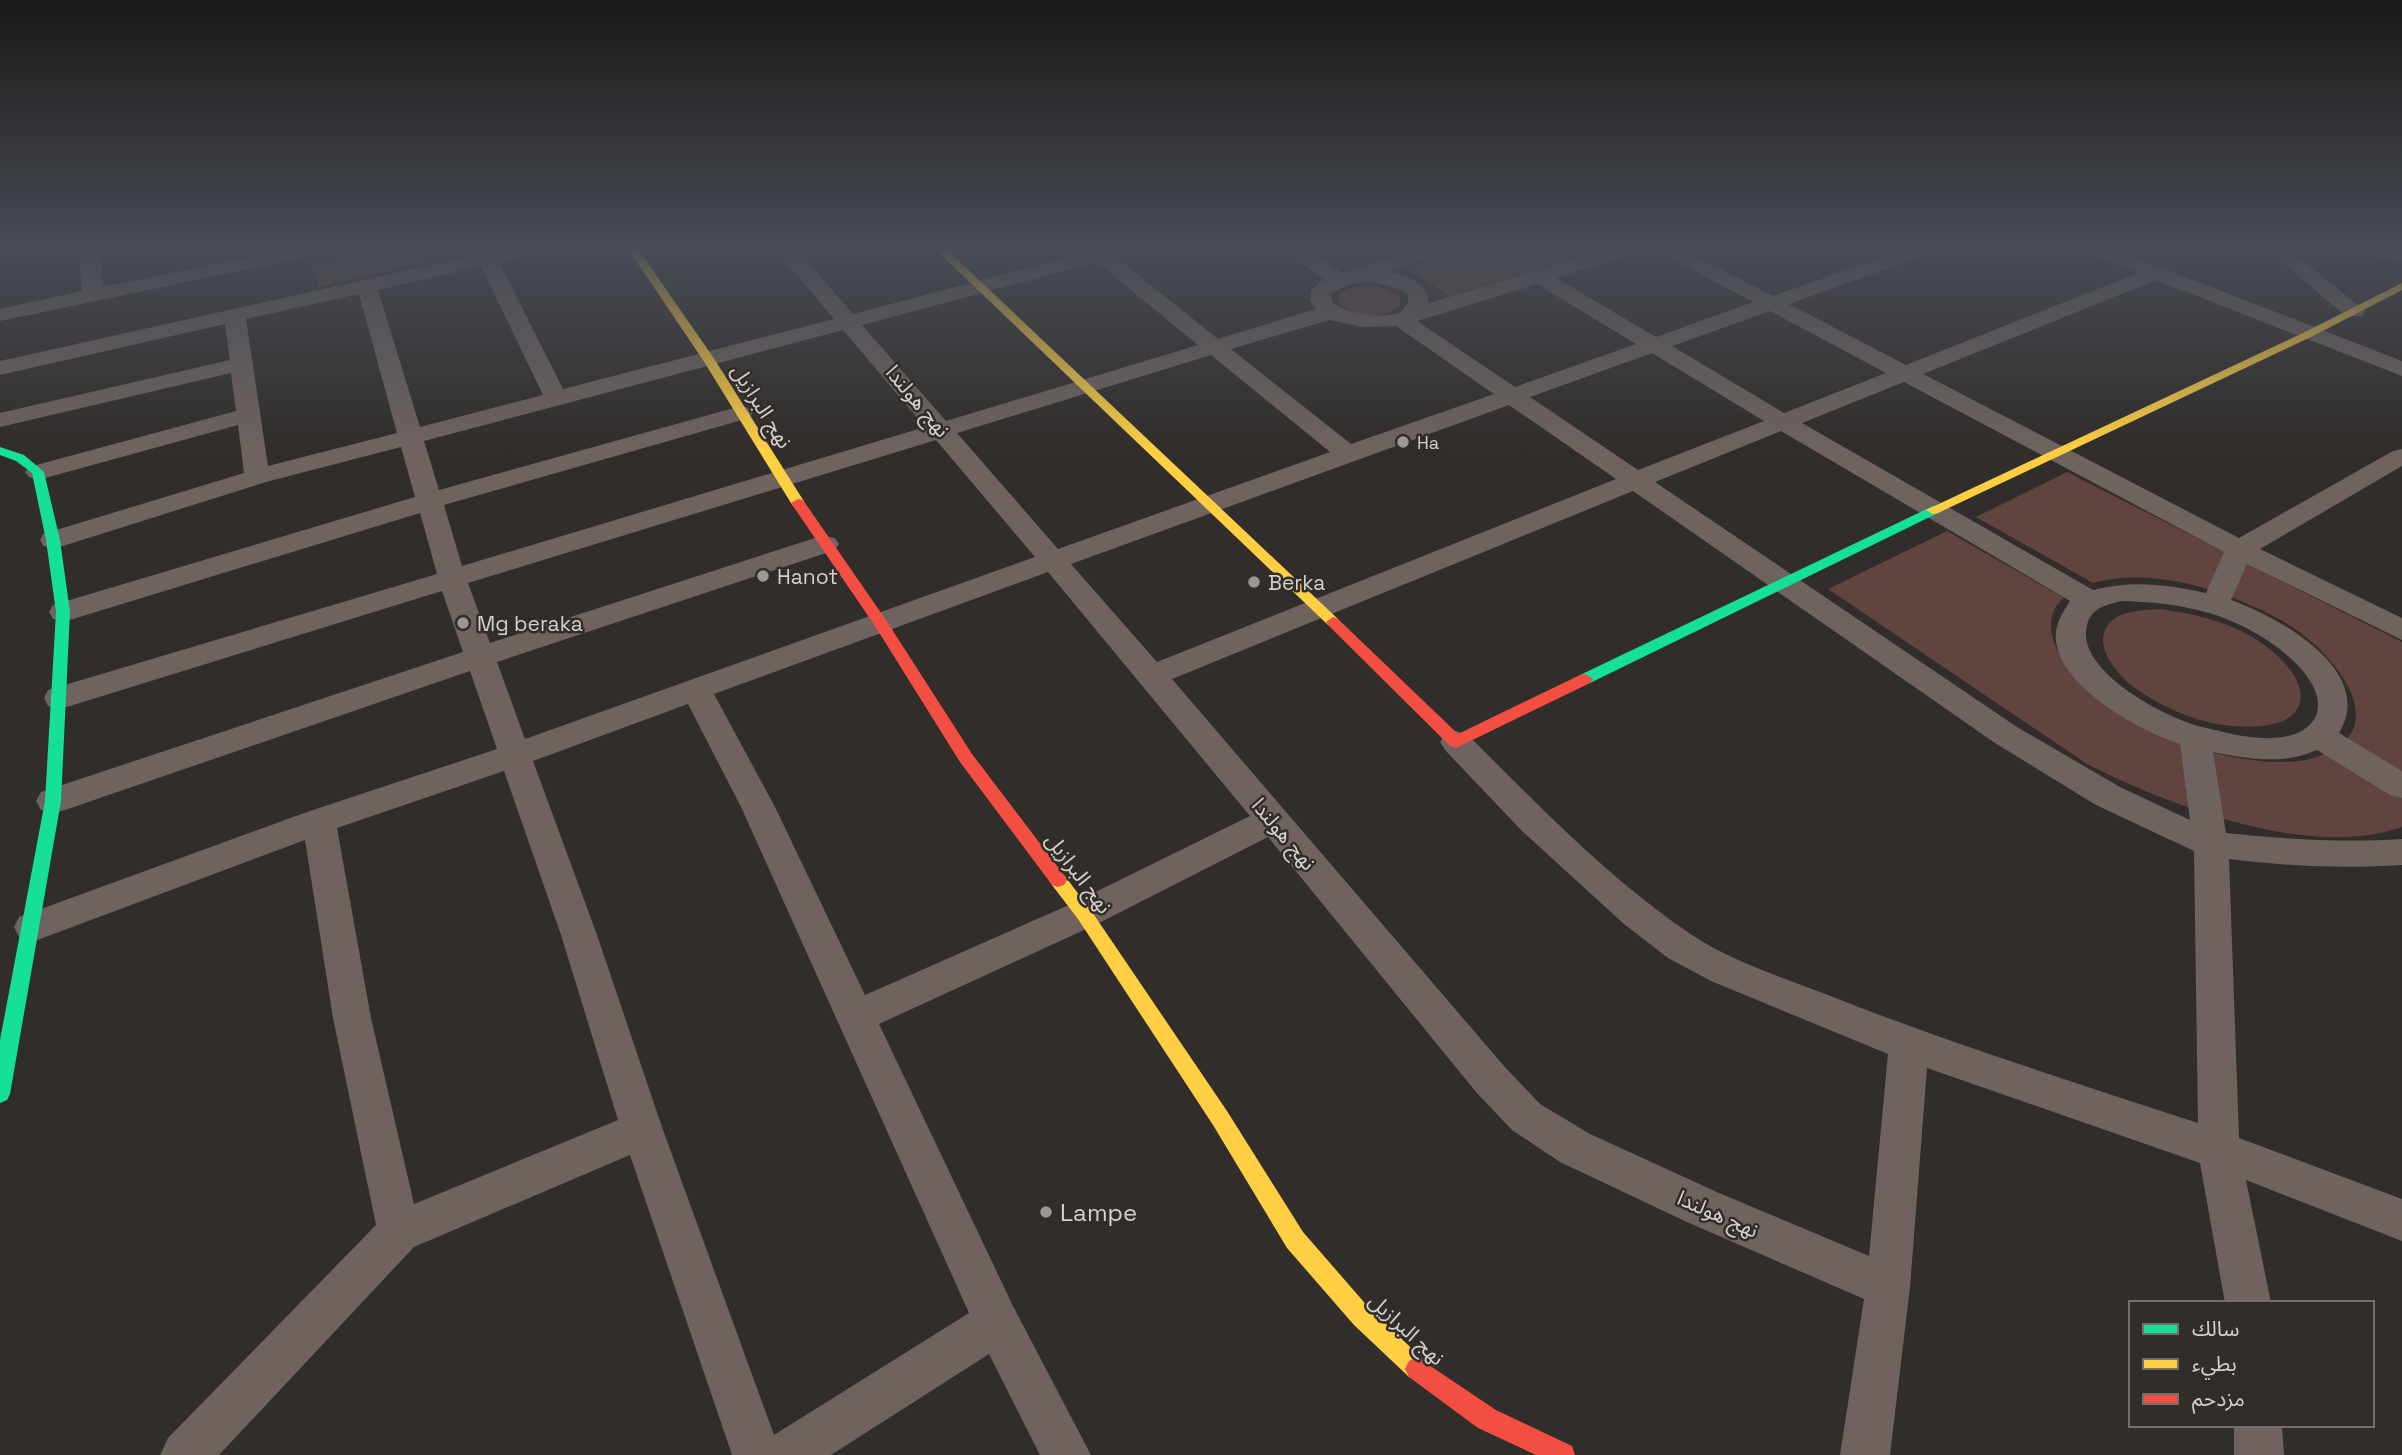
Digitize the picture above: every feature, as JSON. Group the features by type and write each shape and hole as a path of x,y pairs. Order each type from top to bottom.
{"street":[{"path":"0,368 244,314"},
{"path":"375,314 452,579 579,935 642,1130 757,1455"},
{"path":"515,314 556,398"},
{"name":"نهج البرازيل","path":"677,314 825,544 881,623 966,758 1084,914 1220,1118 1295,1240 1362,1317 1423,1375 1487,1419 1563,1455"},
{"name":"نهج هولندا","path":"844,314 1490,1079 1525,1117 1575,1148 1704,1208 1888,1287"},
{"path":"53,540 257,477 882,314"},
{"path":"1008,314 1318,607 1534,822 1637,914 1681,947 1736,975 1909,1045 2220,1150 2402,1220"},
{"path":"1175,314 1348,454"},
{"path":"60,698 1324,314"},
{"path":"1335,314 1355,321 1386,322 1417,314"},
{"path":"1404,318 1411,314"},
{"path":"1603,314 2089,600"},
{"path":"32,927 319,821 514,755 1742,314"},
{"path":"1793,314 2239,549 2402,630"},
{"path":"1152,676 1318,607 2055,314"},
{"path":"2257,314 2402,369"},
{"path":"1456,743 1934,509 2348,314"},
{"path":"235,316 257,477"},
{"path":"1404,318 1512,396 1784,583 2047,761 2108,796 2211,844 2297,854 2358,855 2402,852"},
{"path":"0,420 242,364"},
{"path":"63,612 430,501 741,413"},
{"path":"38,472 249,415"},
{"path":"0,451 20,458 38,472 53,540 63,612 53,801 0,1094"},
{"path":"2216,603 2239,549 2402,456"},
{"path":"53,801 825,544"},
{"path":"2122,592 2155,592 2216,603 2266,627 2298,649 2322,673 2335,697 2334,719 2319,736 2292,747 2256,748 2195,738 2128,707 2096,682 2076,656 2069,632 2076,612 2089,600 2122,592"},
{"path":"696,689 758,807 997,1322 1066,1455"},
{"path":"2319,736 2402,786"},
{"path":"2195,738 2211,844 2220,1150 2248,1301"},
{"path":"857,1016 1084,914 1272,820"},
{"path":"319,821 352,1018 399,1232"},
{"path":"1864,1455 1888,1287 1909,1045"},
{"path":"185,1455 399,1232 642,1130"},
{"path":"787,1455 997,1322"},
{"path":"2258,1427 2259,1455"}],"shaded area":[{"path":"2067,472 2402,642 2402,827 2365,835 2326,837 2284,833 2241,824 2158,796 2087,764 1828,589 1947,531 2064,598 2056,607 2051,629 2064,663 2085,687 2156,732 2218,754 2259,761 2314,758 2340,745 2353,729 2356,710 2350,689 2320,650 2281,620 2238,600 2190,584 2141,578 2093,583 1976,517"},
{"path":"2161,609 2230,626 2273,652 2289,668 2298,684 2301,698 2296,711 2284,720 2263,726 2221,725 2182,714 2135,688 2107,656 2103,637 2106,627 2124,614"}],"traffic: fast":[{"path":"0,451 20,458 38,472 53,540 63,612 53,801 0,1094"},
{"path":"1585,679 1933,510"}],"traffic: slow":[{"path":"677,314 798,503"},
{"path":"1009,314 1333,622"},
{"path":"1933,510 2348,314"},
{"path":"1058,880 1084,914 1220,1118 1295,1240 1362,1317 1417,1369"}],"traffic: jam":[{"path":"798,503 881,623 966,758 1058,880"},
{"path":"1333,622 1456,742 1585,679"},
{"path":"1417,1369 1487,1419 1563,1455"}],"place":[{"name":"Ha","path":"1403,442"},
{"name":"Hanot","path":"763,576"},
{"name":"Berka","path":"1254,582"},
{"name":"Mg beraka","path":"463,623"},
{"name":"Lampe","path":"1046,1212"}]}
